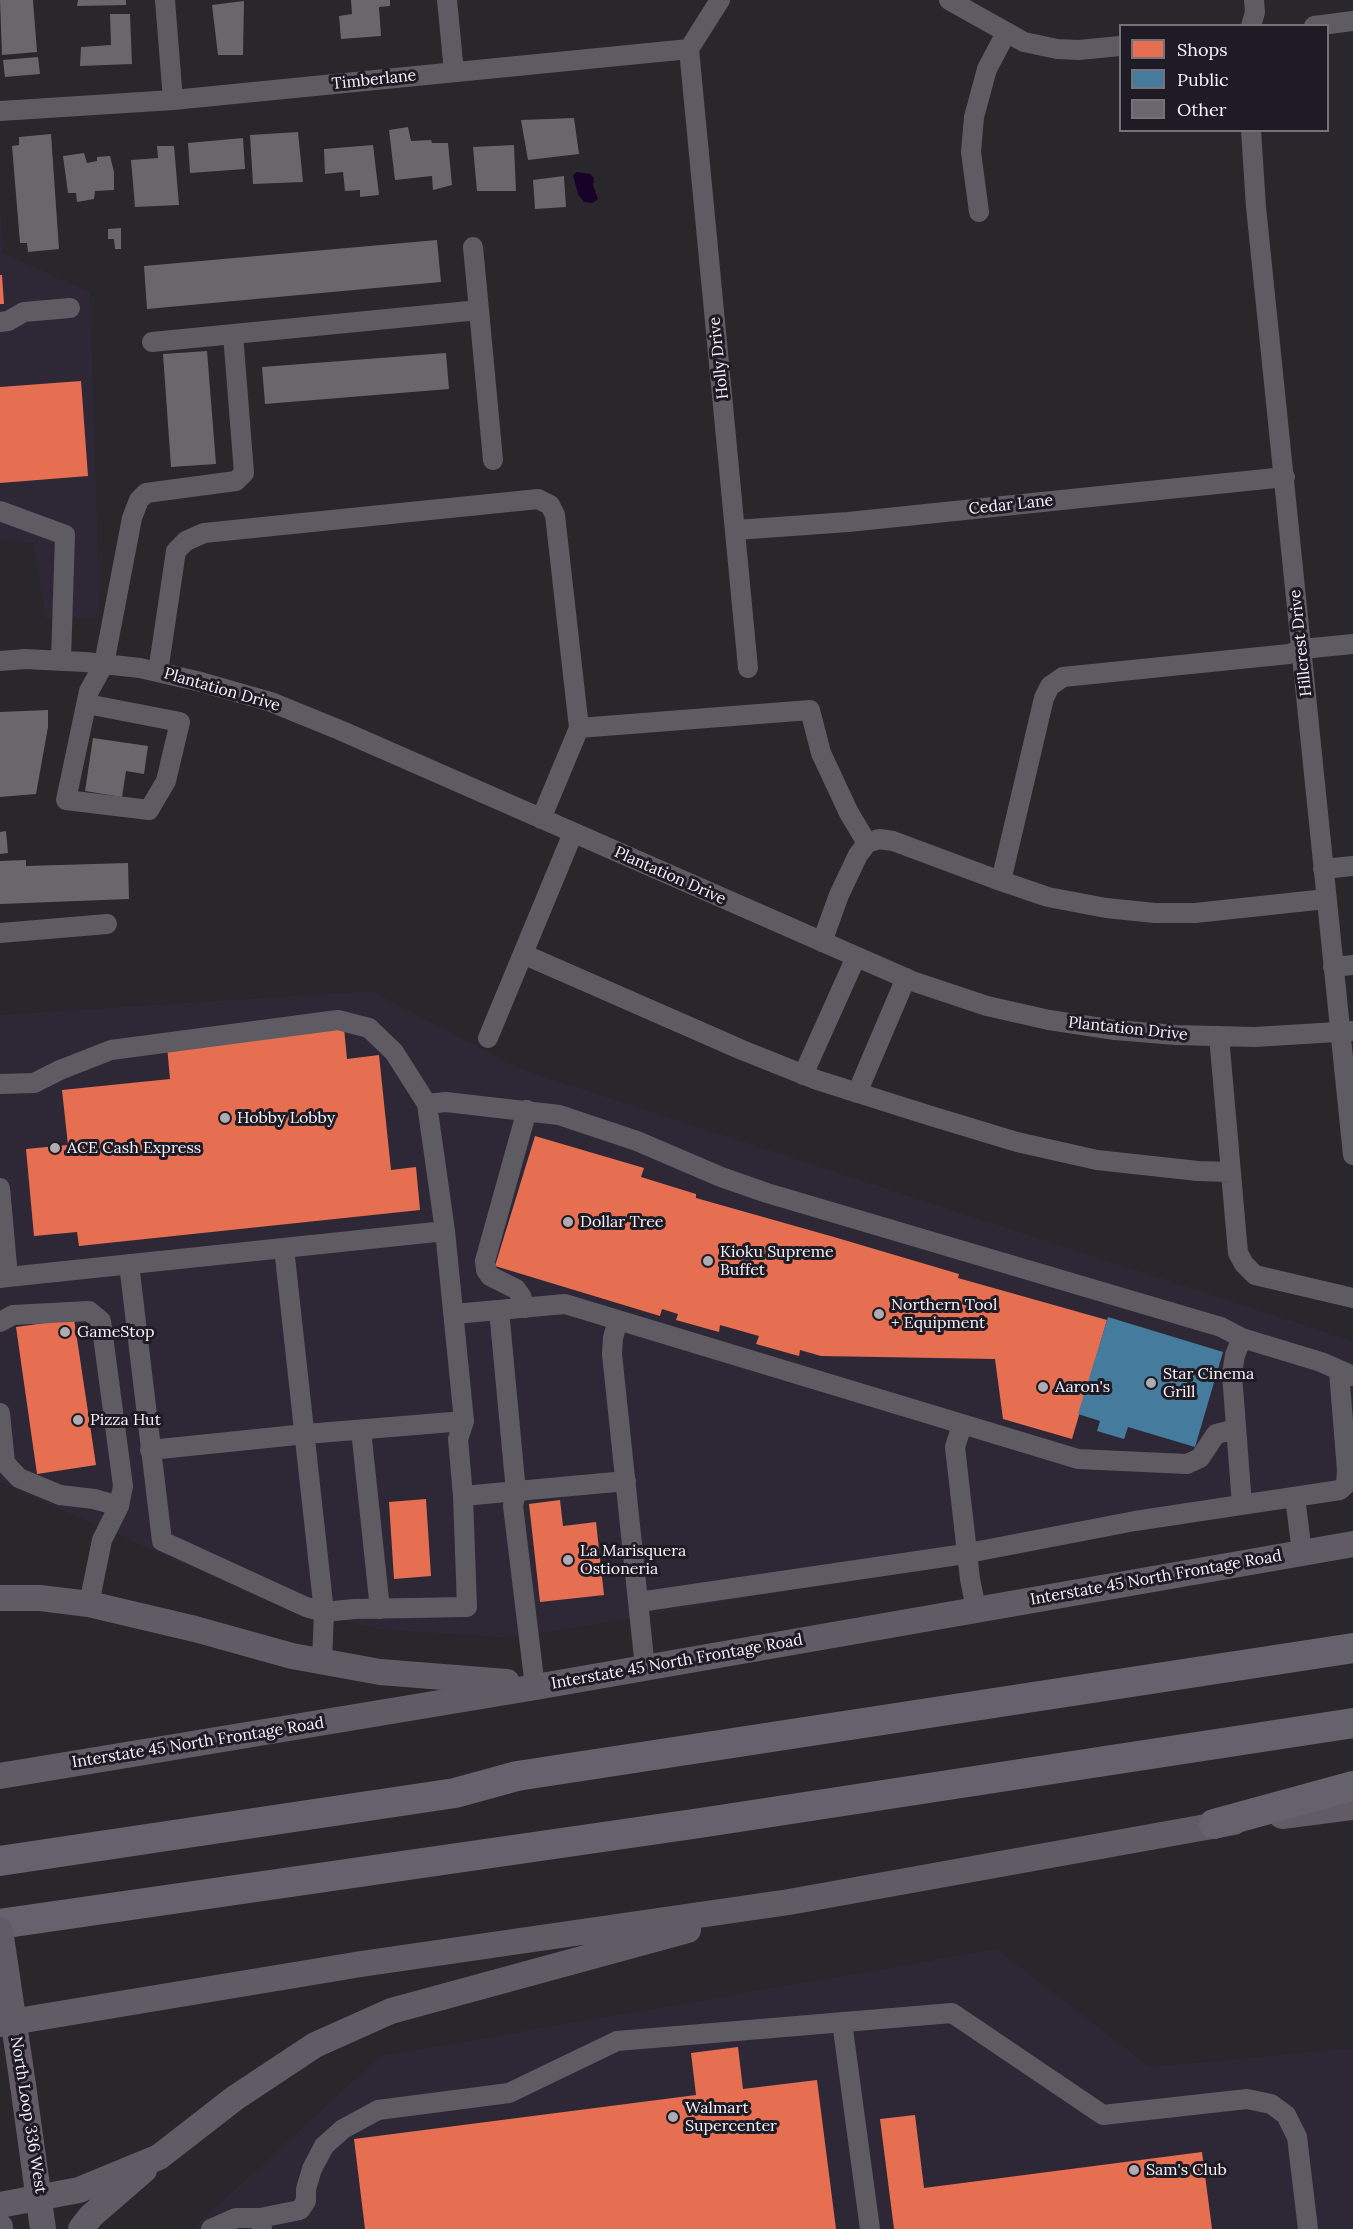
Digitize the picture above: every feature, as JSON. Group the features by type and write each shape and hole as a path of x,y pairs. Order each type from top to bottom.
{"highway":[{"path":"0,1861 456,1793 518,1776 1353,1648"},
{"path":"0,1924 700,1823 1353,1723"},
{"path":"1214,1824 1353,1786"}],"main road":[{"name":"Interstate 45 North Frontage Road","path":"0,1776 532,1688 1353,1544"},
{"path":"0,1580 40,1598"},
{"path":"0,1598 40,1598 89,1604 195,1629 292,1656 380,1672 526,1684 532,1688"},
{"path":"0,2024 361,1964 789,1902 1214,1824 1353,1807"},
{"path":"81,2229 91,2216 159,2157 235,2098 315,2045 392,2011 789,1902"},
{"name":"North Loop 336 West","path":"0,1930 44,2229"},
{"path":"0,2205 79,2190 159,2157"}],"street":[{"path":"165,0 173,100"},
{"path":"447,0 454,72"},
{"path":"689,49 720,0"},
{"path":"949,0 1024,42 1057,49 1079,50 1119,46"},
{"path":"1252,24 1255,12 1254,0"},
{"path":"1329,24 1353,21"},
{"path":"979,212 971,152 974,117 987,69 1006,33"},
{"name":"Timberlane","path":"0,111 173,100 689,49"},
{"name":"Holly Drive","path":"689,49 748,668"},
{"name":"Hillcrest Drive","path":"1251,132 1256,207 1333,966 1346,1032 1353,1155"},
{"path":"473,247 493,460"},
{"path":"0,322 8,321 24,312 70,308"},
{"path":"152,342 479,310"},
{"path":"87,704 180,722 166,781 149,810 66,800 89,691 104,664 132,518 139,500 146,493 236,481 244,473 233,334"},
{"name":"Cedar Lane","path":"736,530 848,522 1285,477"},
{"path":"158,672 176,551 186,541 204,533 538,500 550,505 555,515 579,728 541,819"},
{"path":"0,510 65,535 61,660"},
{"path":"1000,881 1044,698 1050,686 1063,677 1289,654 1302,649 1353,644"},
{"name":"Plantation Drive","path":"0,661 61,660 158,672 271,702 856,957 906,978 987,1006 1049,1020 1115,1030 1255,1037 1346,1032"},
{"path":"579,728 810,710 821,753 849,813 867,843"},
{"path":"488,1038 573,833"},
{"path":"822,942 839,895 858,855 867,843 879,839 893,841 1048,897 1094,906 1155,913 1195,913 1326,899"},
{"path":"1323,869 1353,866"},
{"path":"0,933 107,924"},
{"path":"523,954 803,1075 857,1093 1017,1142 1097,1160 1198,1171 1230,1172"},
{"path":"803,1075 856,957"},
{"path":"1333,966 1353,965"},
{"path":"857,1093 906,978"},
{"path":"0,1084 34,1083 111,1050 338,1020 369,1028 394,1052 427,1104 445,1231 464,1420 458,1438 463,1496 467,1607 354,1609 324,1612 306,1607 162,1541 129,1264"},
{"path":"1219,1036 1230,1172 1239,1253 1244,1264 1255,1275 1353,1298"},
{"path":"427,1104 446,1102 559,1115 638,1141 721,1177 1221,1327 1242,1338 1321,1362 1346,1374 1347,1470 1346,1484 1340,1490 1135,1521 967,1554 639,1602"},
{"path":"525,1308 516,1289 490,1276 486,1270 485,1261 527,1110"},
{"path":"0,1188 4,1277 445,1231"},
{"path":"284,1248 324,1612 322,1662"},
{"path":"454,1314 565,1304 1078,1459 1187,1464 1200,1458 1216,1434 1236,1429"},
{"path":"499,1310 516,1492 513,1506 532,1688"},
{"path":"0,1322 13,1315 89,1311 101,1320 123,1486 119,1506 102,1540 89,1604"},
{"path":"618,1320 612,1354 645,1668"},
{"path":"1242,1338 1235,1355 1232,1374 1242,1505"},
{"path":"0,1413 5,1463 19,1478 60,1495 94,1499 119,1506"},
{"path":"150,1450 464,1420"},
{"path":"962,1425 956,1447 967,1554 976,1609"},
{"path":"361,1430 380,1609"},
{"path":"463,1496 626,1481"},
{"path":"1295,1497 1302,1553"},
{"path":"211,2229 236,2218 261,2224 300,2210 306,2201 306,2189 312,2169 324,2146 344,2129 378,2110 509,2093 617,2041 952,2013 1103,2115 1247,2099 1271,2104 1286,2115 1297,2137 1308,2229"},
{"path":"842,2022 870,2229"}],"shaded area":[{"path":"577,172 590,174 594,178 593,185 598,199 592,203 584,202 578,194 573,175"},
{"path":"0,202 3,253 90,292 100,619 46,618 33,543 0,540"},
{"path":"371,991 521,1069 1353,1341 1353,1494 513,1638 378,1629 265,1601 0,1482 0,1015"},
{"path":"997,1949 1150,2067 1353,2048 1353,2229 192,2229 380,2056"}],"building: Shops":[{"path":"0,275 2,275 4,304 0,304"},
{"path":"81,381 88,476 0,483 0,387"},
{"name":"Hobby Lobby","path":"344,1028 347,1059 379,1055 391,1170 416,1167 420,1210 79,1246 77,1232 34,1236 26,1149 68,1145 62,1090 170,1079 167,1046"},
{"path":"535,1136 644,1168 641,1177 696,1194 696,1198 959,1274 958,1278 1107,1320 1072,1439 1003,1419 995,1359 821,1356 800,1350 799,1356 756,1344 759,1336 720,1325 719,1332 676,1320 678,1314 662,1309 660,1316 495,1266"},
{"path":"74,1319 96,1465 37,1474 16,1327"},
{"path":"426,1499 431,1576 394,1579 389,1502"},
{"name":"La Marisquera Ostioneria","path":"560,1500 563,1526 596,1522 604,1595 540,1602 529,1504"},
{"name":"Walmart Supercenter","path":"738,2047 743,2089 817,2080 836,2229 365,2229 354,2139 696,2095 691,2053"},
{"name":"Sam's Club","path":"915,2115 924,2188 1202,2152 1212,2229 894,2229 880,2119"}],"building: Public":[{"name":"Star Cinema Grill","path":"1108,1317 1223,1352 1195,1447 1128,1427 1124,1439 1097,1431 1100,1421 1078,1414"}],"building: Other":[{"path":"0,0 33,0 37,52 2,55"},
{"path":"78,0 126,0 126,5 77,6"},
{"path":"351,0 390,0 390,6 379,7 381,36 341,39 339,16 352,14"},
{"path":"244,1 243,55 218,55 212,5"},
{"path":"110,14 130,14 132,64 80,66 81,47 111,45"},
{"path":"38,57 40,74 5,77 3,60"},
{"path":"574,118 579,154 528,160 521,120"},
{"path":"408,127 411,141 431,140 432,143 448,143 452,185 433,190 432,176 395,180 389,130"},
{"path":"298,132 303,182 253,184 250,135"},
{"path":"51,134 59,249 28,252 27,243 20,243 12,146 19,145 19,137"},
{"path":"243,138 245,169 190,173 188,143"},
{"path":"373,145 379,195 360,197 360,190 345,191 343,172 325,174 324,149"},
{"path":"514,145 516,191 477,191 473,147"},
{"path":"157,146 174,146 179,205 135,207 131,160 158,158"},
{"path":"84,153 87,163 97,161 97,157 110,156 114,172 114,190 95,191 94,199 77,202 76,193 68,193 63,156"},
{"path":"564,176 566,207 535,209 533,180"},
{"path":"121,228 121,249 115,249 114,239 108,239 108,229"},
{"path":"437,240 441,282 147,309 144,266"},
{"path":"207,351 216,464 171,467 163,354"},
{"path":"446,353 449,389 265,404 262,367"},
{"path":"48,710 48,727 36,794 0,797 0,712"},
{"path":"93,738 148,746 144,774 126,771 122,797 85,791"},
{"path":"6,831 8,853 0,854 0,832"},
{"path":"26,860 26,866 128,863 129,899 0,904 0,861"}],"place":[{"name":"Hobby Lobby","path":"225,1118"},
{"name":"ACE Cash Express","path":"55,1148"},
{"name":"Dollar Tree","path":"568,1222"},
{"name":"Kioku Supreme Buffet","path":"708,1261"},
{"name":"Northern Tool + Equipment","path":"879,1314"},
{"name":"GameStop","path":"65,1332"},
{"name":"Star Cinema Grill","path":"1151,1383"},
{"name":"Aaron's","path":"1043,1387"},
{"name":"Pizza Hut","path":"78,1420"},
{"name":"La Marisquera Ostioneria","path":"568,1560"},
{"name":"Walmart Supercenter","path":"673,2117"},
{"name":"Sam's Club","path":"1134,2170"}]}
